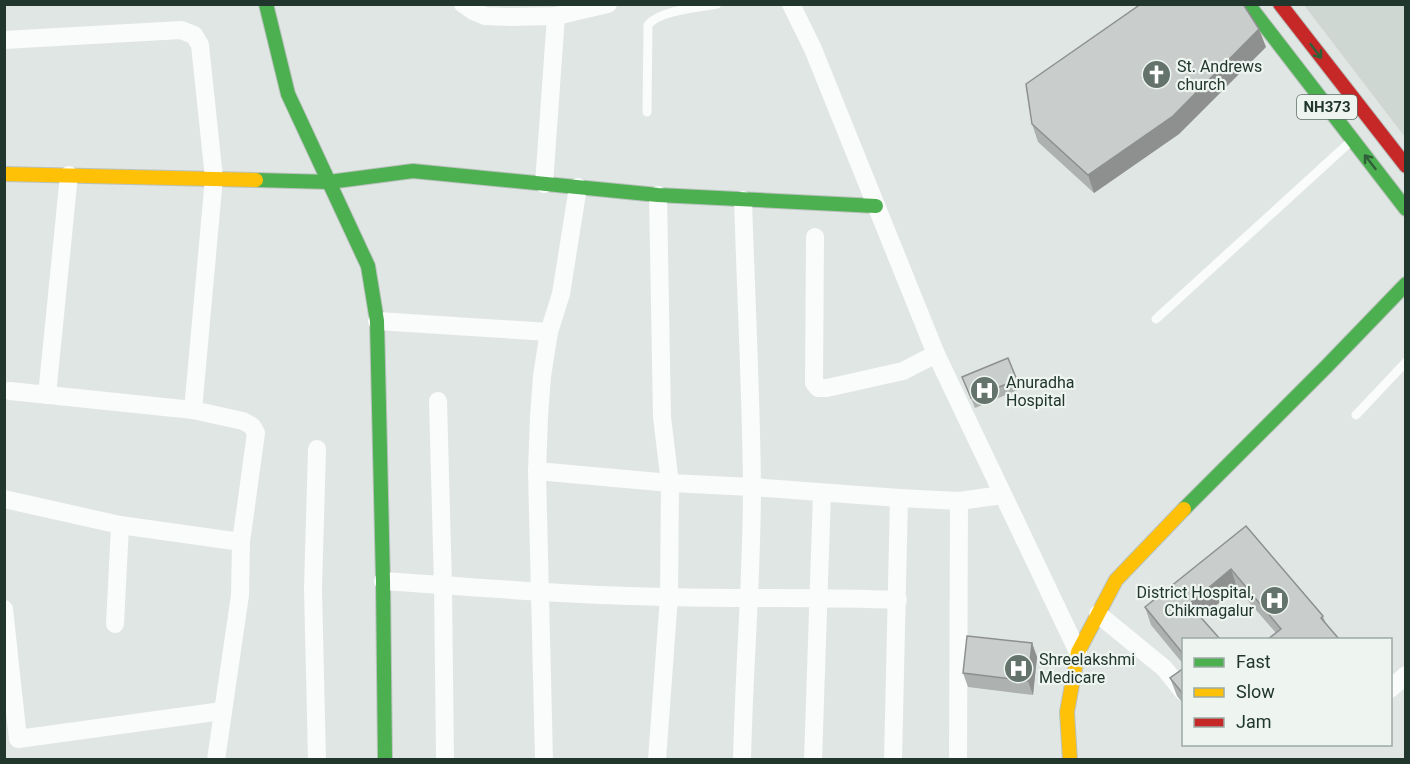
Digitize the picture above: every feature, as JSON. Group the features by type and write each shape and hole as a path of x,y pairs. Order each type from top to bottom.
{"main road":[{"path":"266,4 288,94 368,266 377,321 385,759"},
{"name":"NH373","path":"1248,4 1406,209"},
{"name":"NH373","path":"1280,4 1406,166"},
{"path":"4,174 329,182 413,171 658,195 876,206"},
{"path":"1070,759 1067,712 1078,652 1116,580 1406,284"}],"street":[{"path":"463,4 485,16 510,17 556,16 608,4"},
{"path":"791,4 813,49 936,354 1078,652"},
{"path":"544,184 556,16"},
{"path":"4,40 181,30 194,35 200,45 214,178 193,410"},
{"path":"47,395 69,175"},
{"path":"544,759 537,471 539,417 542,376 549,332 561,294 578,187"},
{"path":"657,759 669,597 670,483 662,417 658,195"},
{"path":"742,759 750,597 752,487 744,200"},
{"path":"815,237 814,383 818,388 903,371 936,354"},
{"path":"377,321 549,332"},
{"path":"10,391 193,410 243,421 252,426 256,433 241,542 240,595 216,759"},
{"path":"438,401 445,759"},
{"path":"316,449 313,588 317,759"},
{"path":"537,471 670,483 899,498 959,501 1002,495"},
{"path":"813,759 822,493"},
{"path":"894,759 899,498"},
{"path":"4,499 120,525 241,542"},
{"path":"958,759 959,501"},
{"path":"115,624 120,525"},
{"path":"383,581 539,592 669,597 897,600"},
{"path":"4,609 11,740 222,711"},
{"path":"1098,614 1164,668 1182,690"},
{"path":"1392,687 1406,675"}],"lane":[{"path":"647,112 648,25 652,19 664,14 717,4"},
{"path":"1156,319 1353,140"},
{"path":"1356,415 1406,362"}],"shaded area":[{"path":"1304,5 1405,5 1405,137"}],"building":[{"name":"St. Andrews church","path":"1141,4 1243,4 1259,29 1173,116 1088,175 1032,124 1026,84"},
{"path":"1008,358 1017,380 971,398 962,377"},
{"name":"District Hospital, Chikmagalur","path":"1246,526 1323,616 1321,618 1338,638 1269,638 1281,629 1231,569 1189,604 1219,638 1182,638 1182,653 1145,607"},
{"path":"967,636 1032,643 1028,681 963,673"},
{"path":"1182,669 1182,693 1170,678"}],"traffic: fast":[{"path":"266,4 288,94 368,266 377,321 385,760"},
{"path":"1248,4 1406,209"},
{"path":"256,180 329,182 413,171 658,195 876,206"},
{"path":"1184,509 1406,284"}],"traffic: slow":[{"path":"4,174 256,180"},
{"path":"1070,760 1067,712 1078,652 1116,580 1184,509"}],"traffic: jam":[{"path":"1280,4 1406,166"}],"place":[{"name":"St. Andrews church","path":"1156,75"},
{"name":"Anuradha Hospital","path":"985,391"},
{"name":"District Hospital, Chikmagalur","path":"1275,601"},
{"name":"Shreelakshmi Medicare","path":"1018,668"}]}
